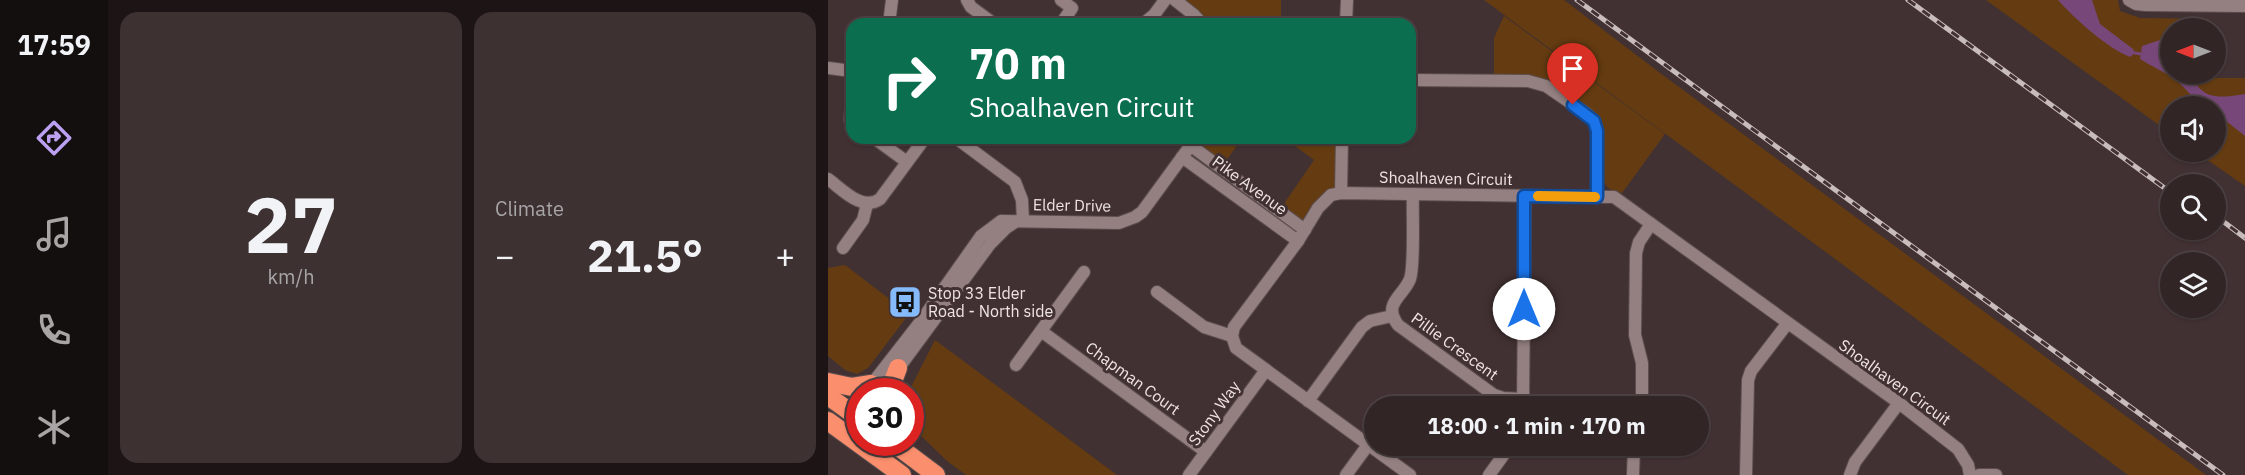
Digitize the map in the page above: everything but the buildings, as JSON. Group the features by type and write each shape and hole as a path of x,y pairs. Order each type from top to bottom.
{"highway":[{"path":"894,378 898,368"},
{"path":"828,382 846,386"},
{"path":"828,396 846,407"},
{"path":"828,422 846,434"},
{"path":"876,456 902,475"},
{"path":"911,456 936,475"}],"street":[{"path":"890,18 892,0"},
{"path":"967,0 971,7 986,18"},
{"path":"1061,0 1072,8 1065,18"},
{"path":"1150,18 1165,0"},
{"path":"1175,0 1197,18"},
{"path":"1346,18 1347,0"},
{"path":"2129,0 2136,4 2146,5 2223,3 2245,6"},
{"path":"828,68 846,70"},
{"path":"1416,80 1528,81 1546,86 1594,121 1597,131 1597,197"},
{"path":"882,144 907,162"},
{"path":"828,179 858,201 867,204 874,203 880,199 920,144"},
{"path":"964,144 1015,182 1022,200 1019,222"},
{"name":"Elder Drive","path":"881,378 981,236 1001,220 1119,223 1128,221 1142,212 1192,144"},
{"name":"Pike Avenue","path":"1196,144 1305,230"},
{"path":"1342,144 1341,193 1331,195 1318,208 1298,241 1234,327 1232,336 1236,348 1364,442"},
{"name":"Pike Avenue","path":"1182,157 1298,241"},
{"name":"Shoalhaven Circuit","path":"1341,193 1614,197 1899,403 1958,449 1968,465 1970,475"},
{"name":"Pillie Crescent","path":"1413,194 1411,277 1392,305 1392,316 1398,325 1499,396"},
{"path":"1523,396 1524,196"},
{"path":"843,248 863,220 867,204"},
{"name":"Elder Drive","path":"886,378 898,368 990,244 1006,228 1019,222"},
{"path":"1642,396 1642,363 1635,335 1636,253 1639,242 1651,224"},
{"path":"1016,365 1083,272"},
{"path":"1157,292 1204,327 1232,336"},
{"path":"1308,401 1364,324 1392,316"},
{"path":"1746,475 1748,380 1751,371 1787,324"},
{"name":"Chapman Court","path":"1041,331 1206,452"},
{"name":"Stony Way","path":"1189,475 1266,370"},
{"path":"1850,475 1855,462 1899,403"},
{"path":"1346,475 1364,450"},
{"path":"1383,456 1410,475"},
{"path":"1489,475 1503,456"},
{"path":"1633,475 1634,456"},
{"path":"1979,475 1996,475"}],"shaded area":[{"path":"1175,0 1281,0 1281,18 1195,18"},
{"path":"1484,0 1564,0 2206,475 2128,475"},
{"path":"1986,0 2118,0 2120,11 2140,18 2160,18 2160,84 2226,84 2226,78 2245,78 2245,186 2210,162 2226,162 2226,96 2160,96 2160,126"},
{"path":"2058,0 2092,0 2100,24 2133,49 2135,53 2130,57 2111,47 2082,24"},
{"path":"1504,16 1665,134 1622,193 1608,188 1603,180 1602,128 1594,114 1547,80 1537,77 1494,75 1494,38"},
{"path":"2160,40 2160,71 2140,59 2142,46"},
{"path":"2196,84 2213,96 2192,96 2182,85"},
{"path":"2245,94 2245,136 2226,121 2226,96"},
{"path":"1191,144 1238,144 1221,168"},
{"path":"1292,144 1342,144 1341,193 1331,195 1305,230 1279,211 1314,160"},
{"path":"845,265 909,314 868,368 857,374 845,370 828,356 828,268"},
{"path":"935,340 1117,475 966,475 947,461 924,439 924,378 916,378"}],"waterway":[{"path":"2135,53 2141,54"}],"railway":[{"path":"1577,0 2223,475"},
{"path":"1908,0 2160,185"},
{"path":"2226,224 2245,238"}],"slow traffic":[{"path":"1538,196 1595,197"}],"place":[{"name":"Stop 33 Elder Road - North side","path":"905,302"}],"route":[{"path":"1524,309 1524,196 1597,197 1597,131 1594,121 1573,105"}]}
